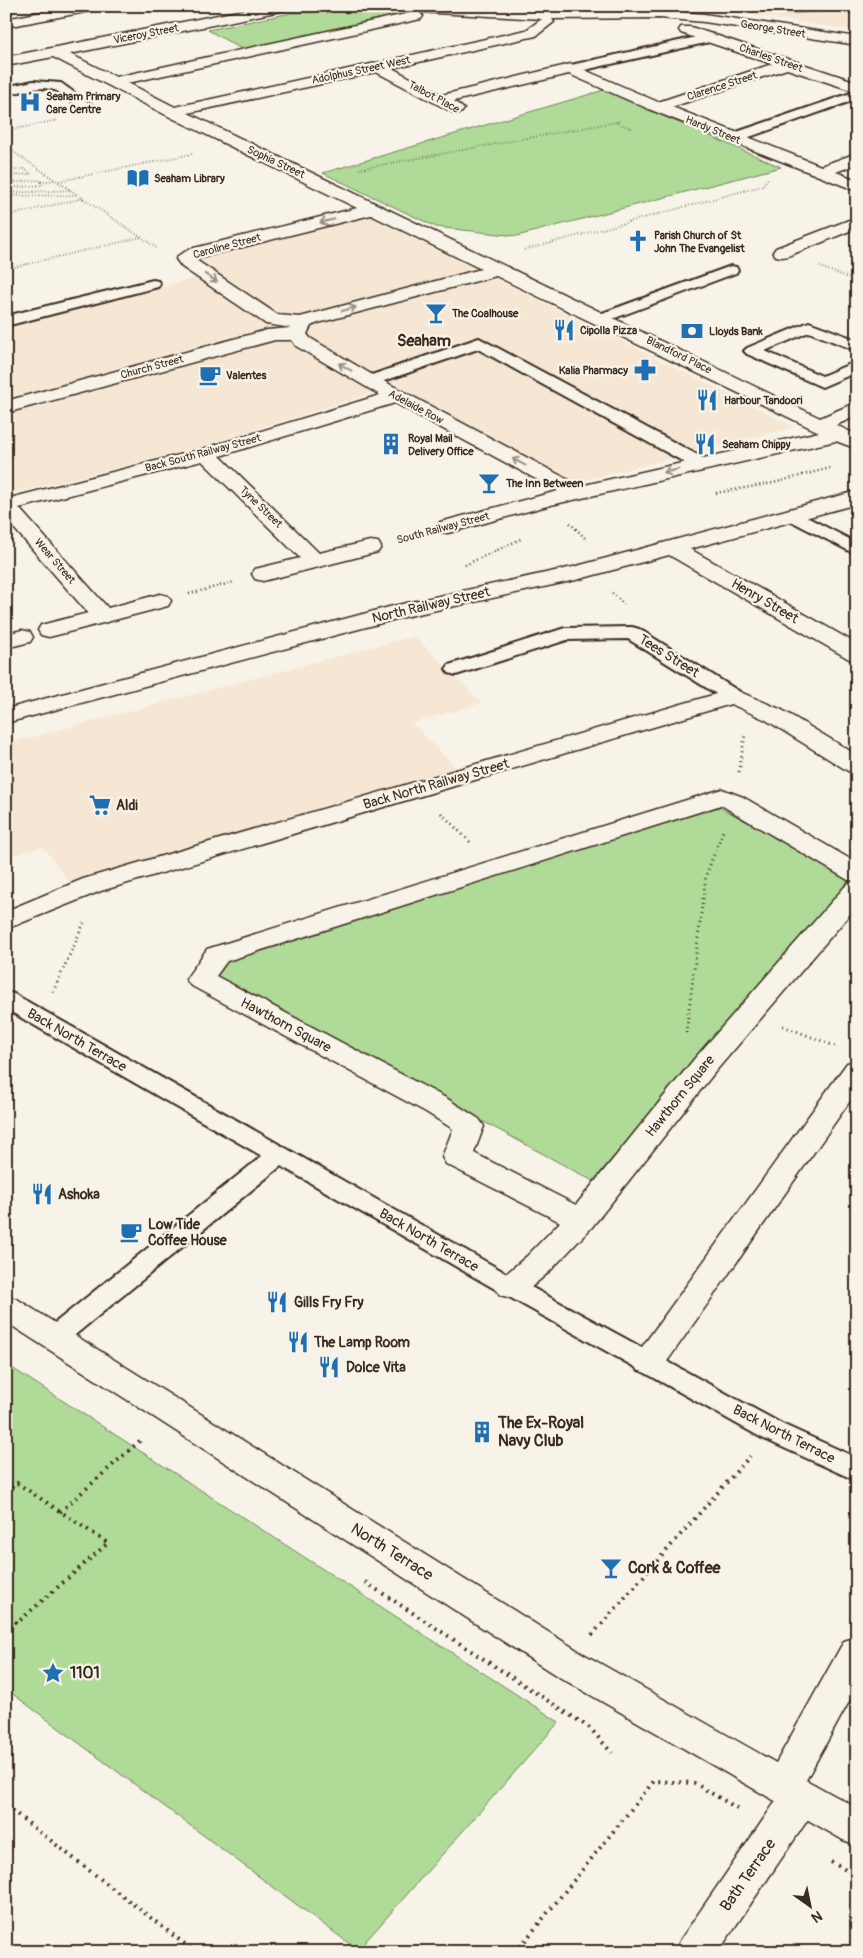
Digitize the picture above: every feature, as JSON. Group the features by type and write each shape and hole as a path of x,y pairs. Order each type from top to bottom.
{"street":[{"path":"6,24 96,6"},
{"name":"Viceroy Street","path":"6,62 286,6"},
{"name":"George Street","path":"386,6 545,15 660,14 704,18 857,41"},
{"path":"112,82 405,19 416,16 428,8"},
{"name":"Adolphus Street West","path":"172,112 531,33 547,22"},
{"name":"Charles Street","path":"686,30 857,87"},
{"name":"Sophia Street","path":"54,52 237,144 500,269"},
{"name":"Clarence Street","path":"657,108 787,64"},
{"name":"Talbot Place","path":"378,67 464,113"},
{"path":"440,100 571,69"},
{"name":"Hardy Street","path":"571,69 657,108 857,186"},
{"path":"820,172 857,158"},
{"name":"Caroline Street","path":"300,328 273,320 188,263 185,259 196,254 374,209"},
{"path":"782,252 857,222"},
{"name":"Church Street","path":"6,407 300,328 312,319 500,269"},
{"name":"Blandford Place","path":"500,269 857,442"},
{"name":"Adelaide Row","path":"300,328 303,342 369,381 577,493"},
{"name":"Back South Railway Street","path":"6,505 206,454 398,396"},
{"name":"South Railway Street","path":"448,527 547,500 701,464 829,429 857,408"},
{"name":"Tyne Street","path":"206,454 315,561"},
{"name":"North Railway Street","path":"6,716 401,611 576,573 793,516 857,497"},
{"name":"Wear Street","path":"6,505 103,616"},
{"path":"263,574 370,547"},
{"name":"Henry Street","path":"672,548 857,654"},
{"path":"49,630 160,601"},
{"path":"733,696 774,715 857,766"},
{"name":"Back North Railway Street","path":"6,921 92,885 733,696"},
{"name":"Hawthorn Square","path":"857,874 734,802 722,797 216,955 200,979 436,1105 469,1126 457,1157 581,1220 705,1064 857,889"},
{"path":"649,1362 848,1059"},
{"path":"510,1287 538,1264 581,1220"},
{"name":"North Terrace","path":"6,1307 567,1663 857,1828"},
{"name":"Bath Terrace","path":"695,1952 792,1792 857,1652"}],"lane":[{"name":"George Street","path":"782,8 831,6 857,9"},
{"path":"571,69 710,38"},
{"path":"6,91 33,85 57,86 87,106"},
{"path":"734,138 857,95"},
{"path":"602,318 731,270"},
{"path":"6,321 152,284"},
{"path":"857,346 809,327 752,351 822,382 857,366"},
{"path":"369,381 479,343 701,464"},
{"path":"793,516 857,550"},
{"name":"Tees Street","path":"456,669 565,634 632,633 733,696"},
{"name":"Back North Terrace","path":"6,999 510,1287 649,1362 772,1432 857,1470"},
{"path":"55,1338 279,1155"}],"path":[{"path":"309,178 617,123 657,108"},
{"path":"6,183 40,180 41,182 95,176 237,144"},
{"path":"6,147 143,236 168,257 185,259"},
{"path":"482,261 762,186 781,156"},
{"path":"6,171 40,169"},
{"path":"6,176 31,174 27,171"},
{"path":"6,188 42,185 41,182"},
{"path":"6,193 72,190"},
{"path":"6,196 80,195"},
{"path":"6,216 84,198"},
{"path":"6,269 143,236"},
{"path":"773,483 836,466"},
{"path":"547,500 590,542"},
{"name":"South Railway Street","path":"370,547 448,527"},
{"path":"457,569 529,535"},
{"path":"160,601 263,574"},
{"path":"705,1064 685,1057 684,1048 706,875 734,802 746,722 733,696"},
{"path":"418,789 495,868"},
{"path":"41,1020 94,901 92,885"},
{"path":"750,1013 848,1059"},
{"path":"60,1512 172,1412"},
{"path":"567,1663 772,1432"},
{"path":"6,1492 17,1483 108,1543 17,1623 6,1616"},
{"path":"516,1952 654,1781"},
{"path":"6,1806 195,1952"}],"shaded area":[{"path":"654,6 857,6 857,31 708,8"},
{"path":"365,214 795,427 574,483 395,386 194,449 6,495 6,327 214,273 189,257"},
{"path":"414,636 482,703 412,723 460,772 72,886 43,847 6,857 6,744"}],"green space":[{"path":"329,11 398,15 243,50 208,30 291,13"},
{"path":"604,90 781,167 517,236 436,227 323,173"},
{"path":"719,807 852,877 593,1181 211,974 219,959"},
{"path":"6,1364 559,1722 358,1950 6,1689"}],"place":[{"name":"Seaham Primary Care Centre","path":"30,102"},
{"name":"Seaham Library","path":"138,178"},
{"name":"Parish Church of St John The Evangelist","path":"638,241"},
{"name":"The Coalhouse","path":"436,313"},
{"name":"Cipolla Pizza","path":"564,330"},
{"name":"Lloyds Bank","path":"692,331"},
{"name":"Kalia Pharmacy","path":"645,370"},
{"name":"Valentes","path":"210,375"},
{"name":"Harbour Tandoori","path":"707,400"},
{"name":"Royal Mail Delivery Office","path":"391,444"},
{"name":"Seaham Chippy","path":"705,444"},
{"name":"The Inn Between","path":"489,483"},
{"name":"Aldi","path":"100,805"},
{"name":"Ashoka","path":"42,1194"},
{"name":"Low Tide Coffee House","path":"131,1232"},
{"name":"Gills Fry Fry","path":"277,1302"},
{"name":"The Lamp Room","path":"298,1342"},
{"name":"Dolce Vita","path":"329,1367"},
{"name":"The Ex-Royal Navy Club","path":"482,1432"},
{"name":"Cork & Coffee","path":"611,1568"},
{"name":"1101","path":"53,1673"}],"district":[{"name":"Seaham","path":"424,341"}]}
